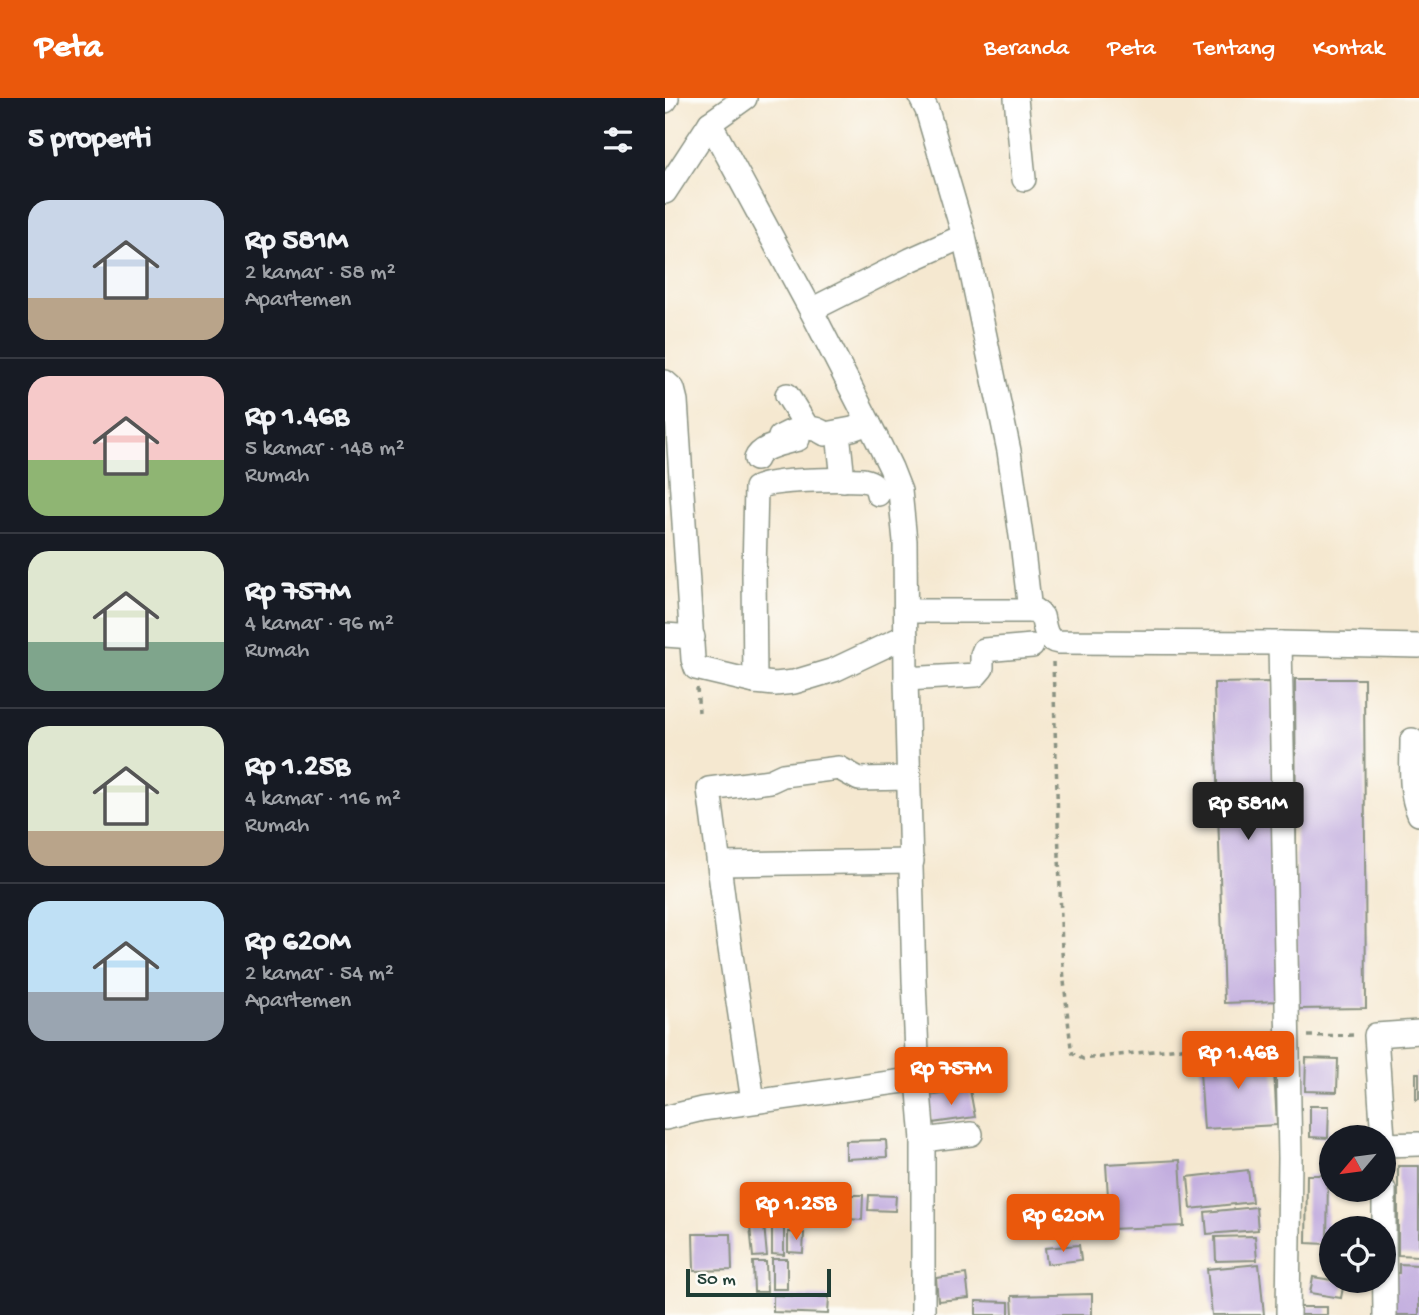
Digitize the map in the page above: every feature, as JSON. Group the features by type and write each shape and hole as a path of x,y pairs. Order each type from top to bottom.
{"street":[{"path":"665,192 710,123 745,98"},
{"path":"921,98 927,110 964,236 1009,451 1030,611"},
{"path":"1016,98 1024,179"},
{"path":"710,123 811,310 869,423 900,491 904,518 918,1079 923,1140 923,1315"},
{"path":"811,310 964,236"},
{"path":"665,382 673,389 676,401 693,659 696,668 755,682 794,682 834,670 906,636"},
{"path":"787,395 823,431 843,480"},
{"path":"756,459 759,452 778,445 823,431 869,423"},
{"path":"780,437 790,431 823,431"},
{"path":"755,682 756,488 780,483 863,480 877,488 878,494"},
{"path":"907,611 1036,611 1041,614 1047,635 1043,644"},
{"path":"665,635 692,637"},
{"path":"907,679 976,675 982,668 982,655 985,650 1043,644 1280,643 1419,646"},
{"path":"1280,643 1290,1158 1289,1315"},
{"path":"1412,740 1413,791 1419,814"},
{"path":"753,1101 709,789 839,768 859,779 909,778"},
{"path":"720,864 912,861"},
{"path":"1382,1125 1376,1035 1419,1032"},
{"path":"665,1118 753,1101 918,1079"},
{"path":"923,1140 971,1134"},
{"path":"1397,1144 1419,1144"},
{"path":"1385,1293 1385,1315"}],"path":[{"path":"1043,644 1061,890 1063,981 1073,1054 1083,1059 1287,1036 1376,1035"}],"building":[{"path":"1295,679 1364,679 1366,1008 1297,1009"},
{"path":"1272,682 1282,1001 1224,1003 1214,683"},
{"path":"1273,1053 1277,1125 1204,1129 1199,1057"},
{"path":"1306,1058 1338,1059 1337,1092 1305,1091"},
{"path":"1416,1073 1419,1073 1419,1099 1416,1100"},
{"path":"970,1090 975,1117 932,1123 928,1096"},
{"path":"1310,1106 1329,1106 1328,1125 1319,1125 1319,1138 1310,1137"},
{"path":"886,1140 887,1157 846,1159 846,1141"},
{"path":"1180,1160 1184,1226 1110,1229 1106,1164"},
{"path":"1398,1166 1419,1166 1419,1256 1398,1255"},
{"path":"1248,1170 1252,1202 1191,1209 1188,1177"},
{"path":"1307,1175 1319,1175 1319,1202 1328,1202 1327,1216 1319,1216 1319,1244 1306,1243"},
{"path":"849,1195 863,1195 862,1220 848,1219"},
{"path":"869,1195 896,1196 895,1211 868,1210"},
{"path":"790,1196 803,1196 802,1220 789,1220"},
{"path":"831,1201 843,1201 843,1221 831,1220"},
{"path":"1074,1204 1076,1225 1063,1226 1061,1205"},
{"path":"1256,1207 1258,1230 1207,1234 1205,1212"},
{"path":"764,1225 767,1256 753,1257 750,1226"},
{"path":"772,1225 784,1225 784,1255 772,1254"},
{"path":"788,1232 804,1233 803,1253 788,1252"},
{"path":"693,1234 731,1234 732,1270 694,1271"},
{"path":"1255,1236 1257,1260 1216,1261 1215,1237"},
{"path":"1079,1245 1081,1260 1047,1264 1045,1248"},
{"path":"772,1259 787,1259 787,1289 772,1289"},
{"path":"753,1262 766,1262 767,1292 754,1292"},
{"path":"1259,1264 1264,1315 1212,1315 1207,1269"},
{"path":"1399,1264 1419,1265 1419,1315 1394,1315 1396,1273 1399,1273"},
{"path":"966,1274 969,1298 938,1301 936,1278"},
{"path":"1313,1277 1319,1278 1319,1293 1342,1293 1341,1298 1310,1293"},
{"path":"1092,1294 1092,1315 1013,1315 1012,1296"},
{"path":"773,1295 829,1297 828,1314 773,1312"},
{"path":"976,1301 1009,1302 1009,1315 976,1315"},
{"path":"1292,1307 1327,1307 1327,1315 1292,1315"}]}
